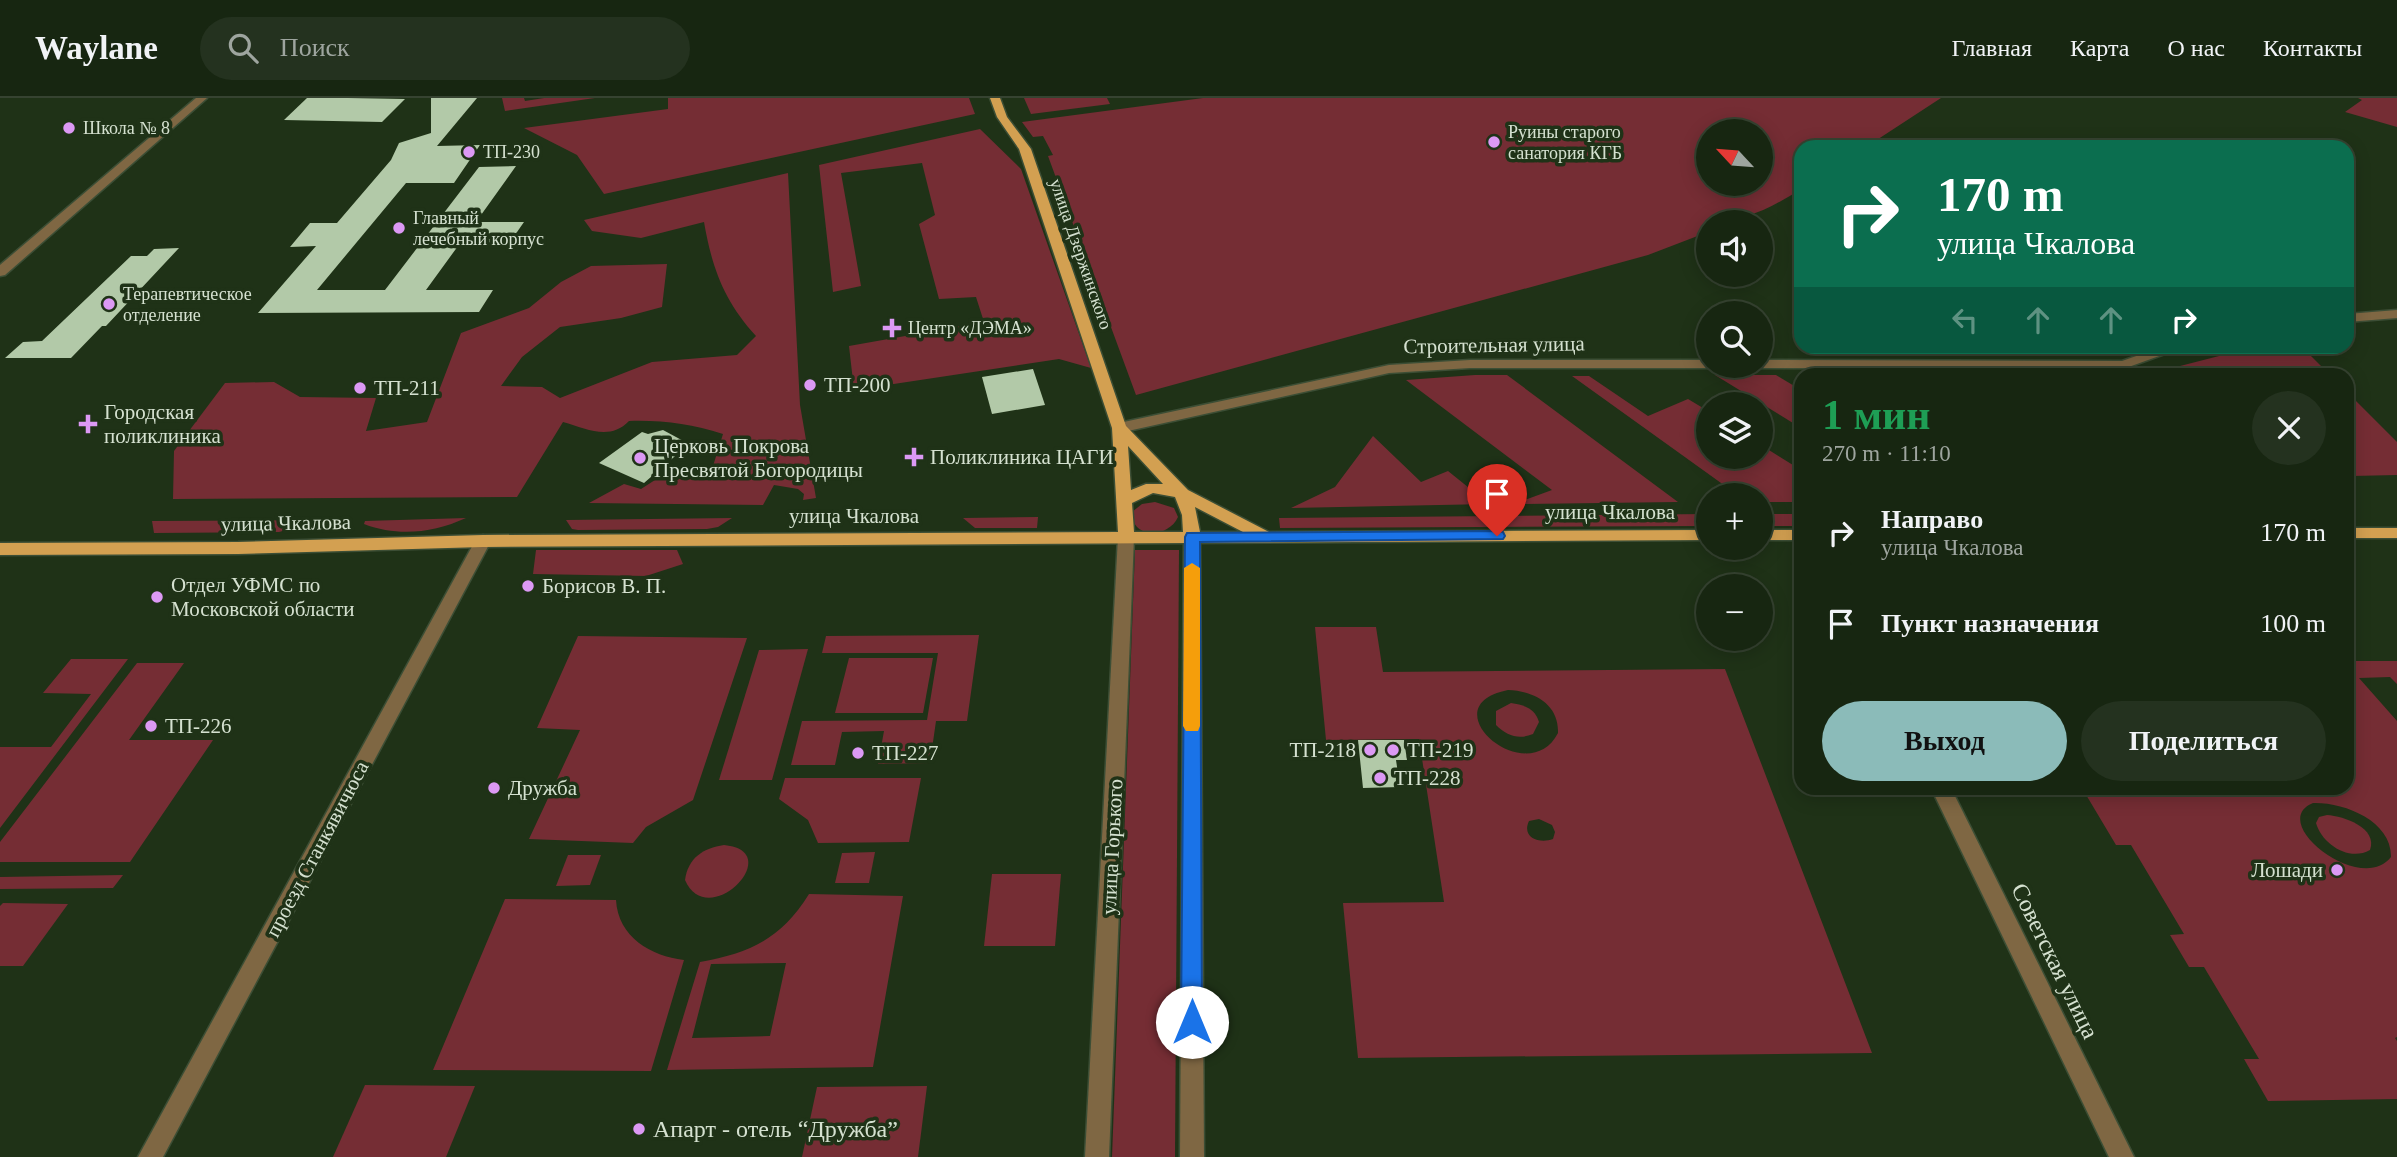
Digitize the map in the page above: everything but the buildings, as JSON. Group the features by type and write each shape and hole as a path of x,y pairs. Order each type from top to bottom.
{"main road":[{"name":"улица Дзержинского","path":"995,98 1002,117 1025,149 1119,428 1126,537"},
{"name":"улица Дзержинского","path":"1119,428 1182,494 1265,536"},
{"path":"1125,500 1147,488 1170,489 1182,494"},
{"name":"улица Дзержинского","path":"1182,494 1192,537"},
{"path":"2354,533 2397,533"},
{"name":"улица Чкалова","path":"0,549 238,548 483,541 1696,535"},
{"path":"1773,535 1794,535"}],"street":[{"path":"0,272 202,98"},
{"path":"2354,317 2397,314"},
{"path":"1773,364 2123,365 2156,354"},
{"name":"Строительная улица","path":"1119,428 1389,369 1470,364 1696,364"},
{"name":"улица Горького","path":"1097,1157 1126,537"},
{"path":"1192,537 1192,1157"},
{"name":"проезд Станкявичюса","path":"150,1157 483,541"},
{"name":"Советская улица","path":"1944,795 2122,1157"}],"shaded area":[{"path":"502,98 524,98 525,101 544,98 595,98 505,111"},
{"path":"668,98 969,98 975,114 604,194 577,155 524,128 668,109"},
{"path":"1024,98 1107,98 1110,104 1031,114"},
{"path":"1203,98 1941,98 1877,140 1794,140 1794,193 1763,210 1696,210 1696,237 1648,255 1136,395 1048,156 1053,155 1043,136 1033,137 1022,122"},
{"path":"2358,98 2397,98 2397,127 2345,112 2362,100"},
{"path":"980,129 1021,169 1091,368 1059,359 854,390 849,346 984,322 976,297 939,299 919,224 935,215 922,163 841,173 861,286 833,292 819,165"},
{"path":"788,173 800,405 816,498 803,500 804,494 798,489 774,485 763,505 589,503 624,484 641,489 655,480 713,466 723,434 677,423 629,421 614,431 606,432 563,422 517,497 173,499 174,451 225,383 274,382 300,397 376,398 366,431 427,422 461,333 529,308 561,282 591,266 667,264 662,307 621,318 560,327 522,357 501,386 542,387 560,398 652,362 737,355 756,336 736,310 721,283 704,222 641,238 592,231 584,220"},
{"path":"2227,354 2309,354 2323,368 2172,368"},
{"path":"1507,375 1678,502 1514,504 1552,490 1406,380"},
{"path":"1773,375 1776,375 1794,386 1794,424 1773,411 1773,392 1743,392 1720,378 1773,378"},
{"path":"1572,376 1589,376 1648,416 1688,399 1696,404 1696,465"},
{"path":"2354,399 2397,442 2397,475 2354,476"},
{"path":"1373,436 1421,482 1448,471 1489,504 1291,508 1335,487"},
{"path":"1773,452 1794,466 1794,502 1773,502 1773,483 1721,483 1702,469 1773,469"},
{"path":"1155,502 1174,508 1178,517 1173,524 1159,532 1143,531 1133,521 1132,512 1142,504"},
{"path":"1696,514 1696,526 1280,528 1279,518"},
{"path":"1773,514 1794,514 1794,526 1773,526"},
{"path":"1038,517 1037,528 975,528 963,518"},
{"path":"466,518 428,530 403,532 364,524 365,521"},
{"path":"732,518 718,527 707,529 578,530 572,529 566,520"},
{"path":"322,520 279,532 154,533 152,521"},
{"path":"536,550 677,550 683,564 646,576 533,574"},
{"path":"1135,550 1179,550 1175,1157 1112,1157"},
{"path":"1315,627 1376,627 1383,672 1725,669 1872,1053 1358,1058 1343,903 1444,902 1419,739 1326,740","holes":["1508,690 1536,696 1554,714 1558,733 1544,749 1526,753 1508,750 1491,740 1480,726 1477,712 1486,699","1539,819 1552,825 1555,832 1553,839 1538,840 1530,835 1527,827 1529,821"]},
{"path":"979,635 967,721 936,721 930,763 878,764 884,731 842,732 835,765 791,765 802,721 927,720 938,653 822,653 826,636"},
{"path":"578,636 747,638 693,800 646,827 633,843 529,839 580,730 537,728"},
{"path":"808,649 772,780 719,780 759,650"},
{"path":"849,658 933,658 923,713 835,713"},
{"path":"71,659 128,659 0,828 0,747 51,747 91,694 43,693"},
{"path":"2354,661 2397,661 2397,684 2390,677 2359,678 2397,721 2397,1099 2268,1101 2244,1059 2259,1059 2204,967 2189,967 2170,935 2184,934 2131,845 2116,845 2086,795 2354,795","holes":["2313,803 2352,810 2375,824 2384,833 2391,857 2377,867 2360,868 2323,852 2309,839 2301,825 2302,812"]},
{"path":"137,663 184,663 129,740 213,740 130,862 0,862 0,842"},
{"path":"1511,703 1525,706 1535,714 1539,722 1533,734 1513,736 1496,725 1496,711"},
{"path":"785,778 921,778 909,842 818,843 808,820 779,799"},
{"path":"2327,815 2358,825 2369,835 2370,850 2354,854 2330,844 2316,823 2319,817"},
{"path":"724,845 742,850 748,860 746,873 737,885 724,894 710,898 696,894 685,880 689,866 703,852"},
{"path":"875,852 869,883 835,883 842,853"},
{"path":"568,855 601,855 590,885 556,886"},
{"path":"992,874 1061,874 1055,946 984,946"},
{"path":"123,875 113,888 0,889 0,877"},
{"path":"809,894 903,896 873,1067 667,1070 700,962 734,954 763,942 798,909","holes":["786,963 770,1036 692,1038 711,964"]},
{"path":"505,899 616,900 623,924 638,942 660,954 684,960 651,1071 433,1070"},
{"path":"3,903 68,904 23,966 0,966 0,906"},
{"path":"365,1085 475,1086 446,1157 333,1157"},
{"path":"927,1086 918,1157 802,1157 817,1087"}],"slow traffic":[{"path":"1192,568 1192,726"}],"place":[{"name":"Школа № 8","path":"69,128"},
{"name":"Руины старого санатория КГБ","path":"1494,142"},
{"name":"ТП-230","path":"469,152"},
{"name":"Главный лечебный корпус","path":"399,228"},
{"name":"Терапевтическое отделение","path":"109,304"},
{"name":"Центр «ДЭМА»","path":"892,328"},
{"name":"ТП-200","path":"810,385"},
{"name":"ТП-211","path":"360,388"},
{"name":"Городская поликлиника","path":"88,424"},
{"name":"Поликлиника ЦАГИ","path":"914,457"},
{"name":"Церковь Покрова Пресвятой Богородицы","path":"640,458"},
{"name":"Борисов В. П.","path":"528,586"},
{"name":"Отдел УФМС по Московской области","path":"157,597"},
{"name":"ТП-226","path":"151,726"},
{"name":"ТП-218","path":"1370,750"},
{"name":"ТП-219","path":"1393,750"},
{"name":"ТП-227","path":"858,753"},
{"name":"ТП-228","path":"1380,778"},
{"name":"Дружба","path":"494,788"},
{"name":"Лошади","path":"2337,870"},
{"name":"Апарт - отель “Дружба”","path":"639,1129"}],"route":[{"path":"1192,1022 1192,537 1497,536"}]}
